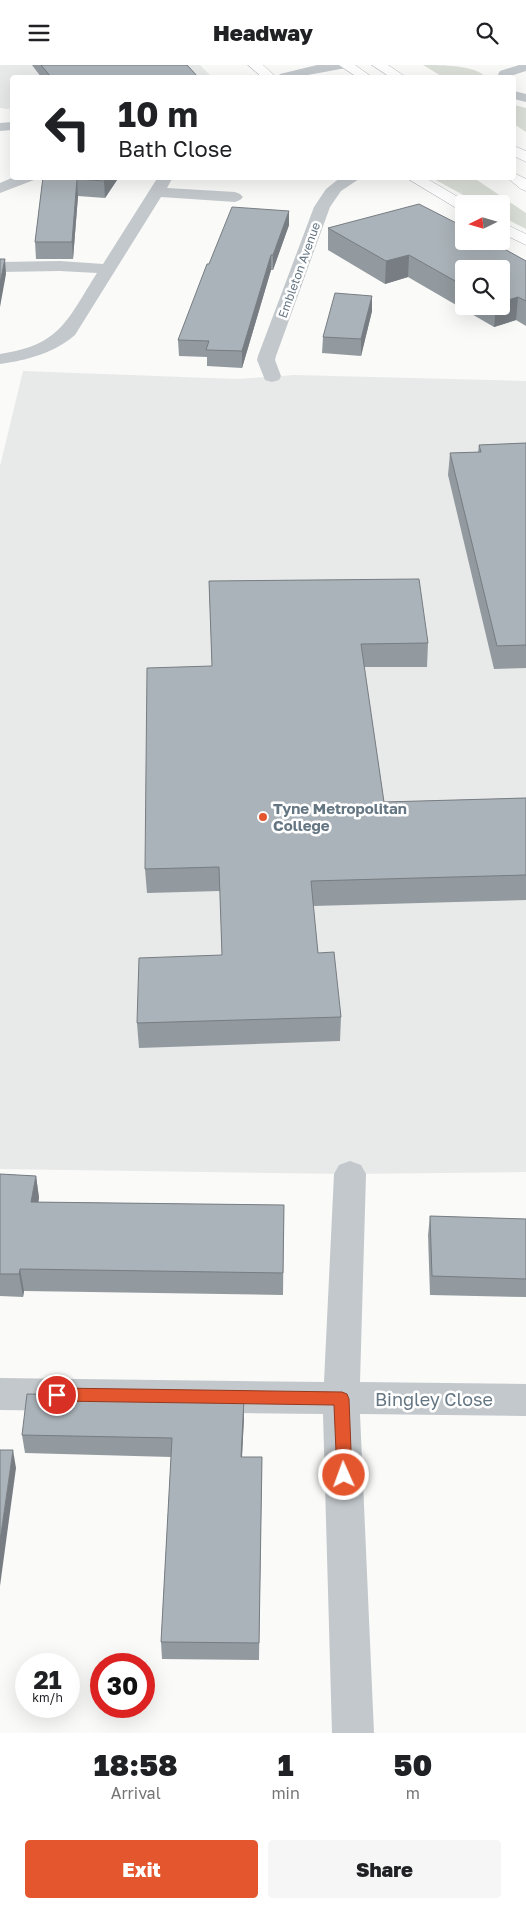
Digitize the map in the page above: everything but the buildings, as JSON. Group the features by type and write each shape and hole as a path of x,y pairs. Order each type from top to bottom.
{"highway":[{"path":"255,65 267,75"},
{"path":"346,65 362,75"},
{"path":"379,65 396,75"},
{"path":"417,180 455,201"},
{"path":"510,232 526,240"}],"street":[{"path":"292,75 341,65"},
{"path":"502,72 526,67"},
{"path":"0,188 21,180"},
{"name":"Embleton Avenue","path":"272,376 266,361 267,356 322,207 333,188 348,180"},
{"path":"0,359 28,354 62,337 69,331 159,181 235,197"},
{"path":"0,267 60,266 107,269"},
{"path":"350,1173 342,1399 352,1733"},
{"name":"Bingley Close","path":"0,1394 526,1400"}],"shaded area":[{"path":"0,65 200,65 210,75 10,75 10,108 0,108"},
{"path":"423,65 466,68 484,75 440,75"},
{"path":"516,106 526,108 526,132 516,125"},
{"path":"436,180 477,180 499,195 463,195"},
{"path":"510,202 526,213 526,229 510,221"},
{"name":"Tyne Metropolitan College","path":"23,371 237,379 295,375 526,381 526,1172 350,1174 0,1169 0,466"}],"place":[{"name":"Tyne Metropolitan College","path":"263,817"}],"route":[{"path":"57,1395 342,1399 344,1475"}]}
